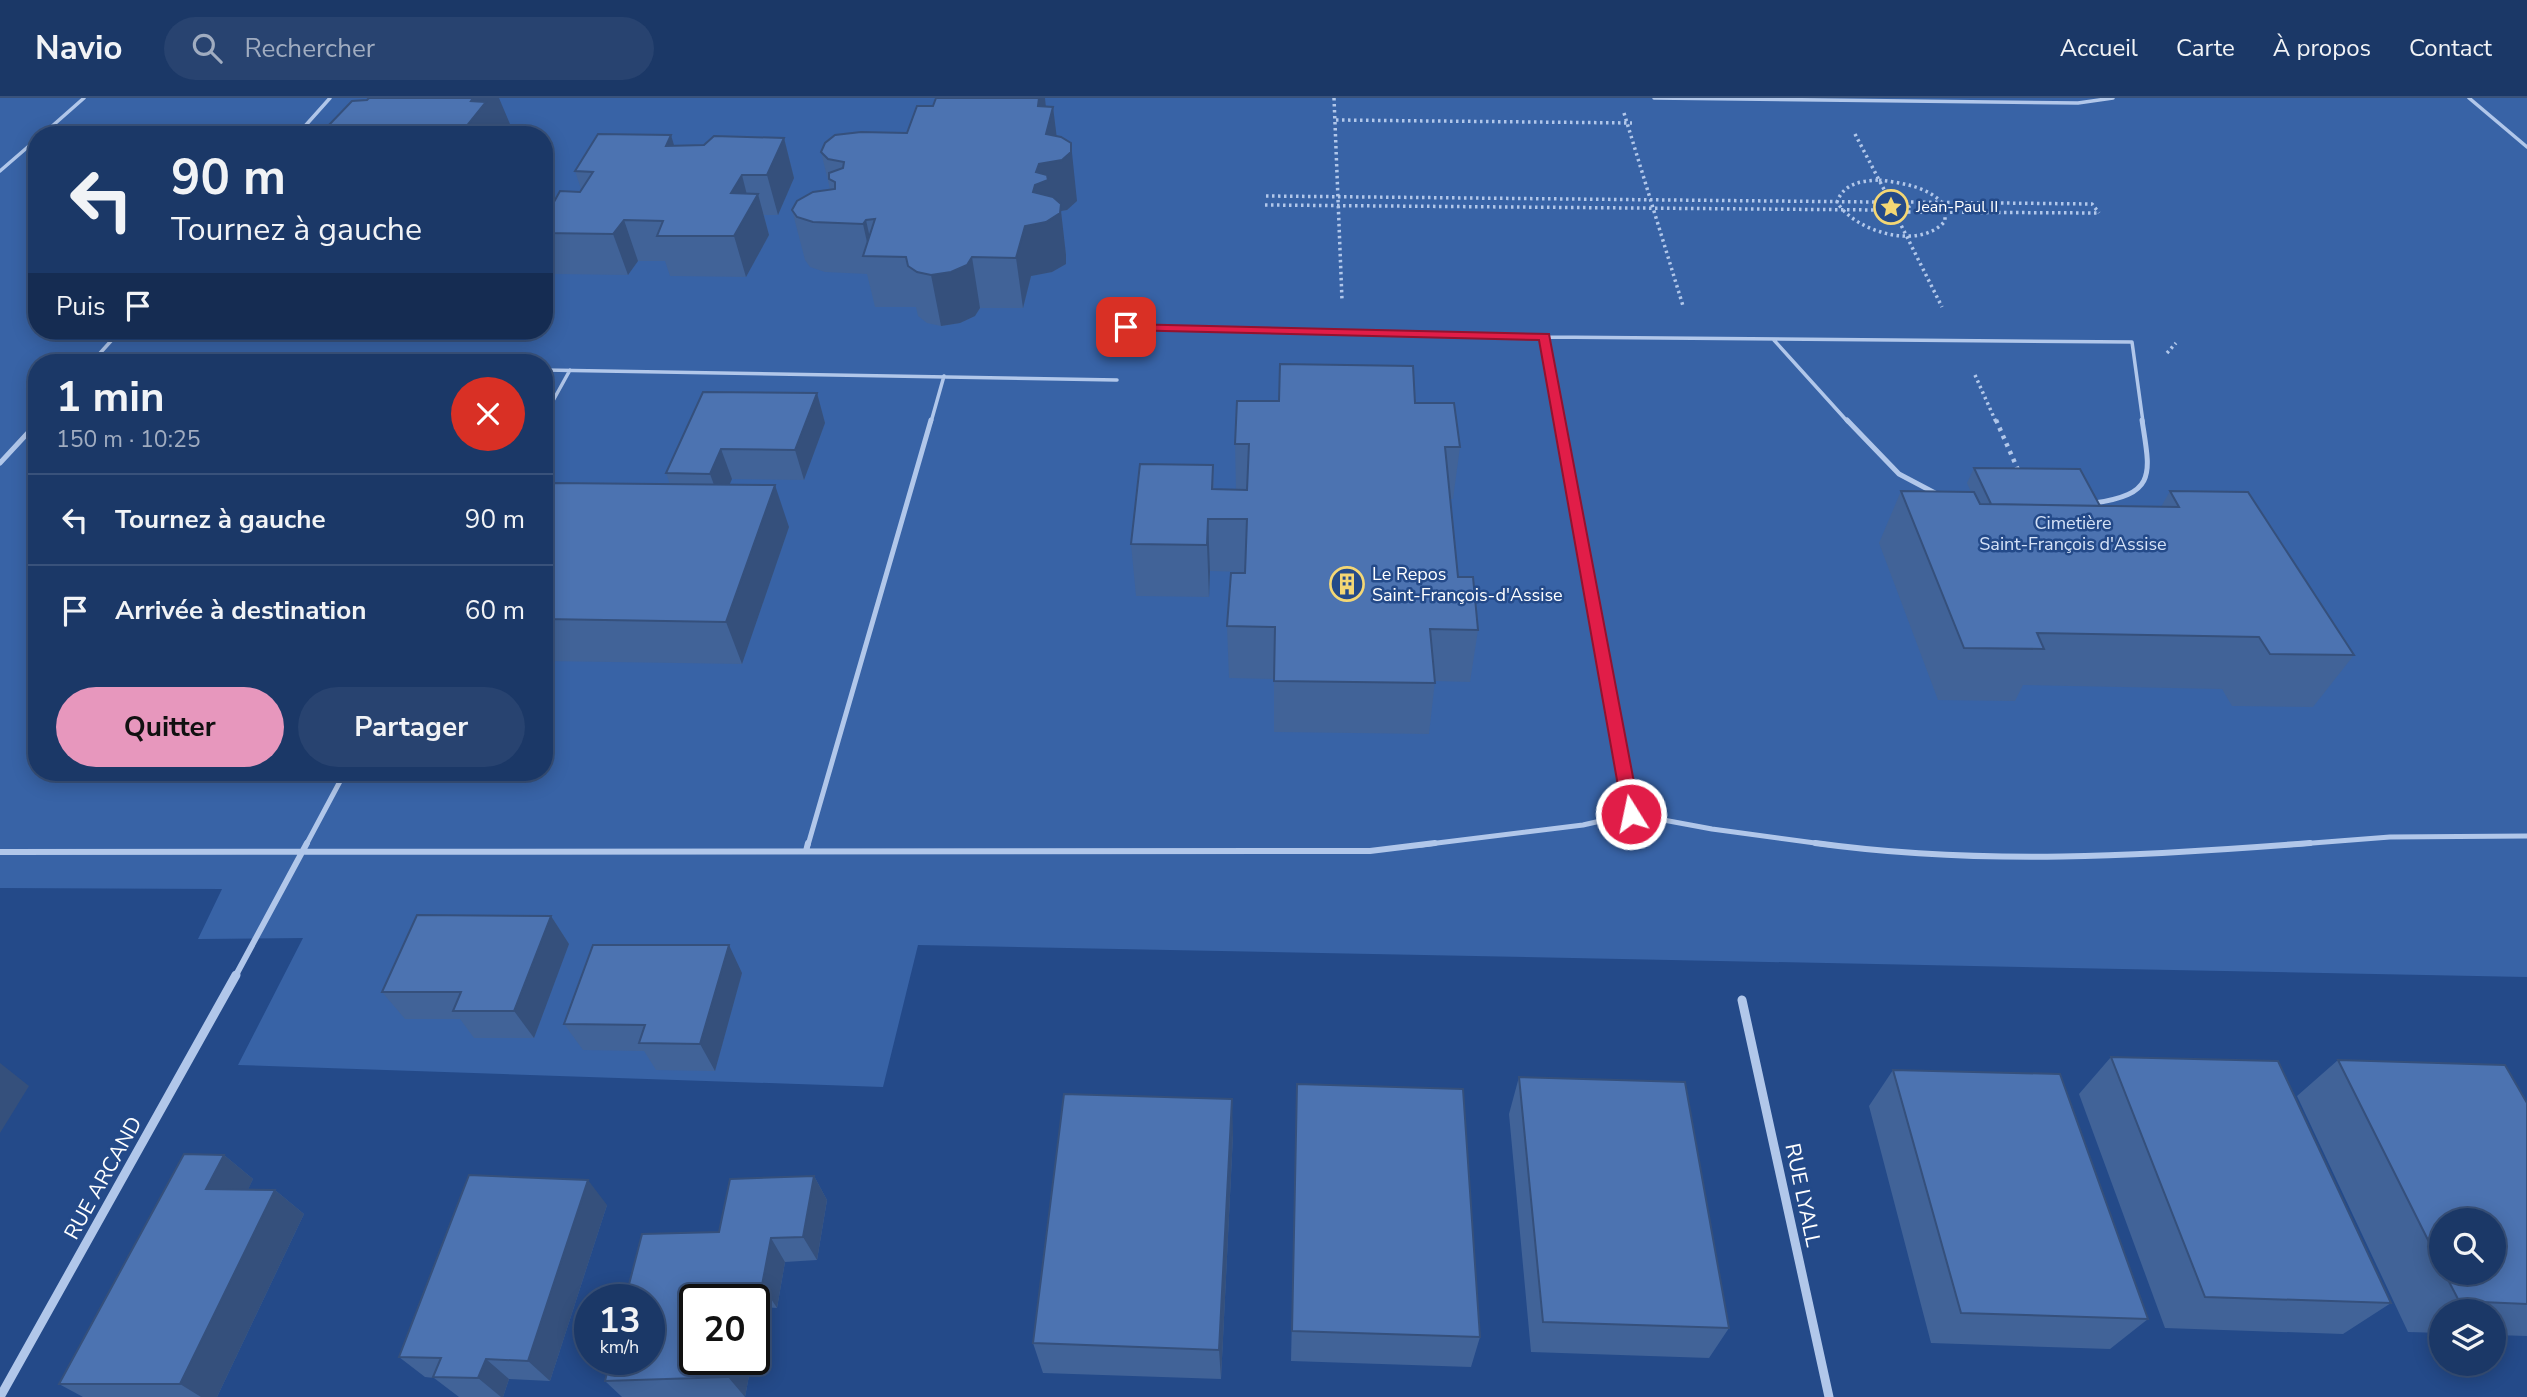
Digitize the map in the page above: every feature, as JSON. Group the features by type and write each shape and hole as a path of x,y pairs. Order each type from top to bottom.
{"street":[{"name":"RUE ARCAND","path":"1,1397 236,975"},
{"name":"RUE LYALL","path":"1742,1000 1829,1397"}],"lane":[{"path":"52,126 84,98"},
{"path":"305,126 330,98"},
{"path":"1654,98 2078,103 2113,98"},
{"path":"2469,98 2527,147"},
{"path":"0,171 28,147"},
{"path":"1126,327 1545,337 2132,342 2149,469 2146,482 2118,499 2083,502"},
{"path":"1545,337 1631,814"},
{"path":"1773,339 1882,459 1919,487 1941,495"},
{"path":"99,354 112,340"},
{"path":"553,370 1117,380"},
{"path":"553,401 570,370"},
{"path":"806,851 944,376"},
{"path":"0,463 28,433"},
{"path":"236,975 340,781"},
{"path":"0,852 1370,851 1583,825 1631,814 1781,839 1949,857 2153,855 2390,837 2527,836"}],"path":[{"path":"1334,98 1342,304"},
{"path":"1621,106 1686,315"},
{"path":"1336,120 1641,123"},
{"path":"1850,125 1888,197"},
{"path":"1879,180 1916,187 1941,202 1948,212 1945,222 1937,229 1906,235 1869,228 1853,221 1837,202 1840,192 1849,185 1879,180"},
{"path":"1265,205 1878,210 1896,215 1908,212 2099,214 2092,204 1905,202 1888,197 1874,202 1837,202 1266,196"},
{"path":"1874,202 1878,210"},
{"path":"1905,202 1909,206 1908,212"},
{"path":"1896,215 1948,317"},
{"path":"2165,358 2176,343"},
{"path":"1971,367 2021,475"}],"green space":[{"name":"Cimetière Saint-François d'Assise","path":"0,98 2527,98 2527,977 918,945 883,1087 238,1065 303,938 198,939 222,889 0,888"}],"building":[{"path":"473,98 471,101 486,102 467,126 328,126 352,101"},
{"path":"936,98 1039,98 1038,106 1053,107 1046,134 1061,137 1071,143 1071,152 1062,160 1039,164 1036,172 1047,175 1048,180 1035,185 1033,192 1053,197 1061,204 1060,213 1046,222 1025,226 1016,258 972,257 967,265 951,272 931,275 917,272 908,266 906,257 863,256 875,219 866,220 863,224 813,222 797,217 792,210 797,201 813,192 835,189 835,182 829,179 829,173 843,168 844,162 828,159 821,152 825,143 835,135 861,132 907,133 917,106 933,106"},
{"path":"598,134 671,135 666,146 704,145 714,136 784,138 767,175 742,175 731,193 758,194 734,236 657,236 663,221 624,220 613,234 553,233 553,204 560,191 580,192 593,172 575,171"},
{"name":"Le Repos Saint-François-d'Assise","path":"1280,364 1413,366 1415,403 1454,403 1460,447 1445,447 1458,577 1473,577 1478,630 1430,629 1435,683 1274,681 1275,627 1227,626 1231,573 1245,573 1247,519 1208,519 1207,545 1131,544 1140,464 1213,465 1212,489 1247,490 1249,444 1235,444 1237,401 1279,401"},
{"path":"703,392 817,393 795,450 721,449 710,474 666,473"},
{"path":"1974,468 2080,469 2100,506 1991,504"},
{"path":"553,483 775,485 726,622 553,619"},
{"path":"1901,491 1974,492 1980,504 2179,507 2170,491 2248,492 2354,655 2270,654 2259,637 2037,633 2044,649 1964,648"},
{"path":"417,915 551,916 514,1011 453,1011 461,992 382,992"},
{"path":"593,945 729,945 700,1044 639,1043 645,1025 564,1024"},
{"path":"2111,1057 2278,1061 2391,1303 2205,1297"},
{"path":"2338,1060 2505,1065 2527,1103 2527,1304 2506,1303 2506,1299 2458,1299 2451,1285 2506,1285 2506,1208 2429,1208 2429,1242"},
{"path":"1893,1070 2060,1074 2148,1319 1961,1313"},
{"path":"1519,1077 1685,1082 1729,1328 1543,1322"},
{"path":"1297,1084 1463,1089 1480,1337 1292,1331"},
{"path":"1064,1094 1232,1099 1219,1350 1033,1343"},
{"path":"184,1154 224,1155 206,1189 275,1190 180,1384 59,1384"},
{"path":"469,1175 588,1180 528,1361 486,1359 478,1378 433,1377 441,1358 399,1357"},
{"path":"814,1176 803,1237 771,1238 762,1284 679,1284 679,1375 728,1377 605,1381 606,1375 665,1375 665,1284 629,1284 642,1234 719,1232 730,1179"}],"place":[{"name":"Jean-Paul II","path":"1891,207"},
{"name":"Le Repos Saint-François-d'Assise","path":"1347,584"}],"route":[{"path":"1126,327 1545,337 1631,814"}]}
